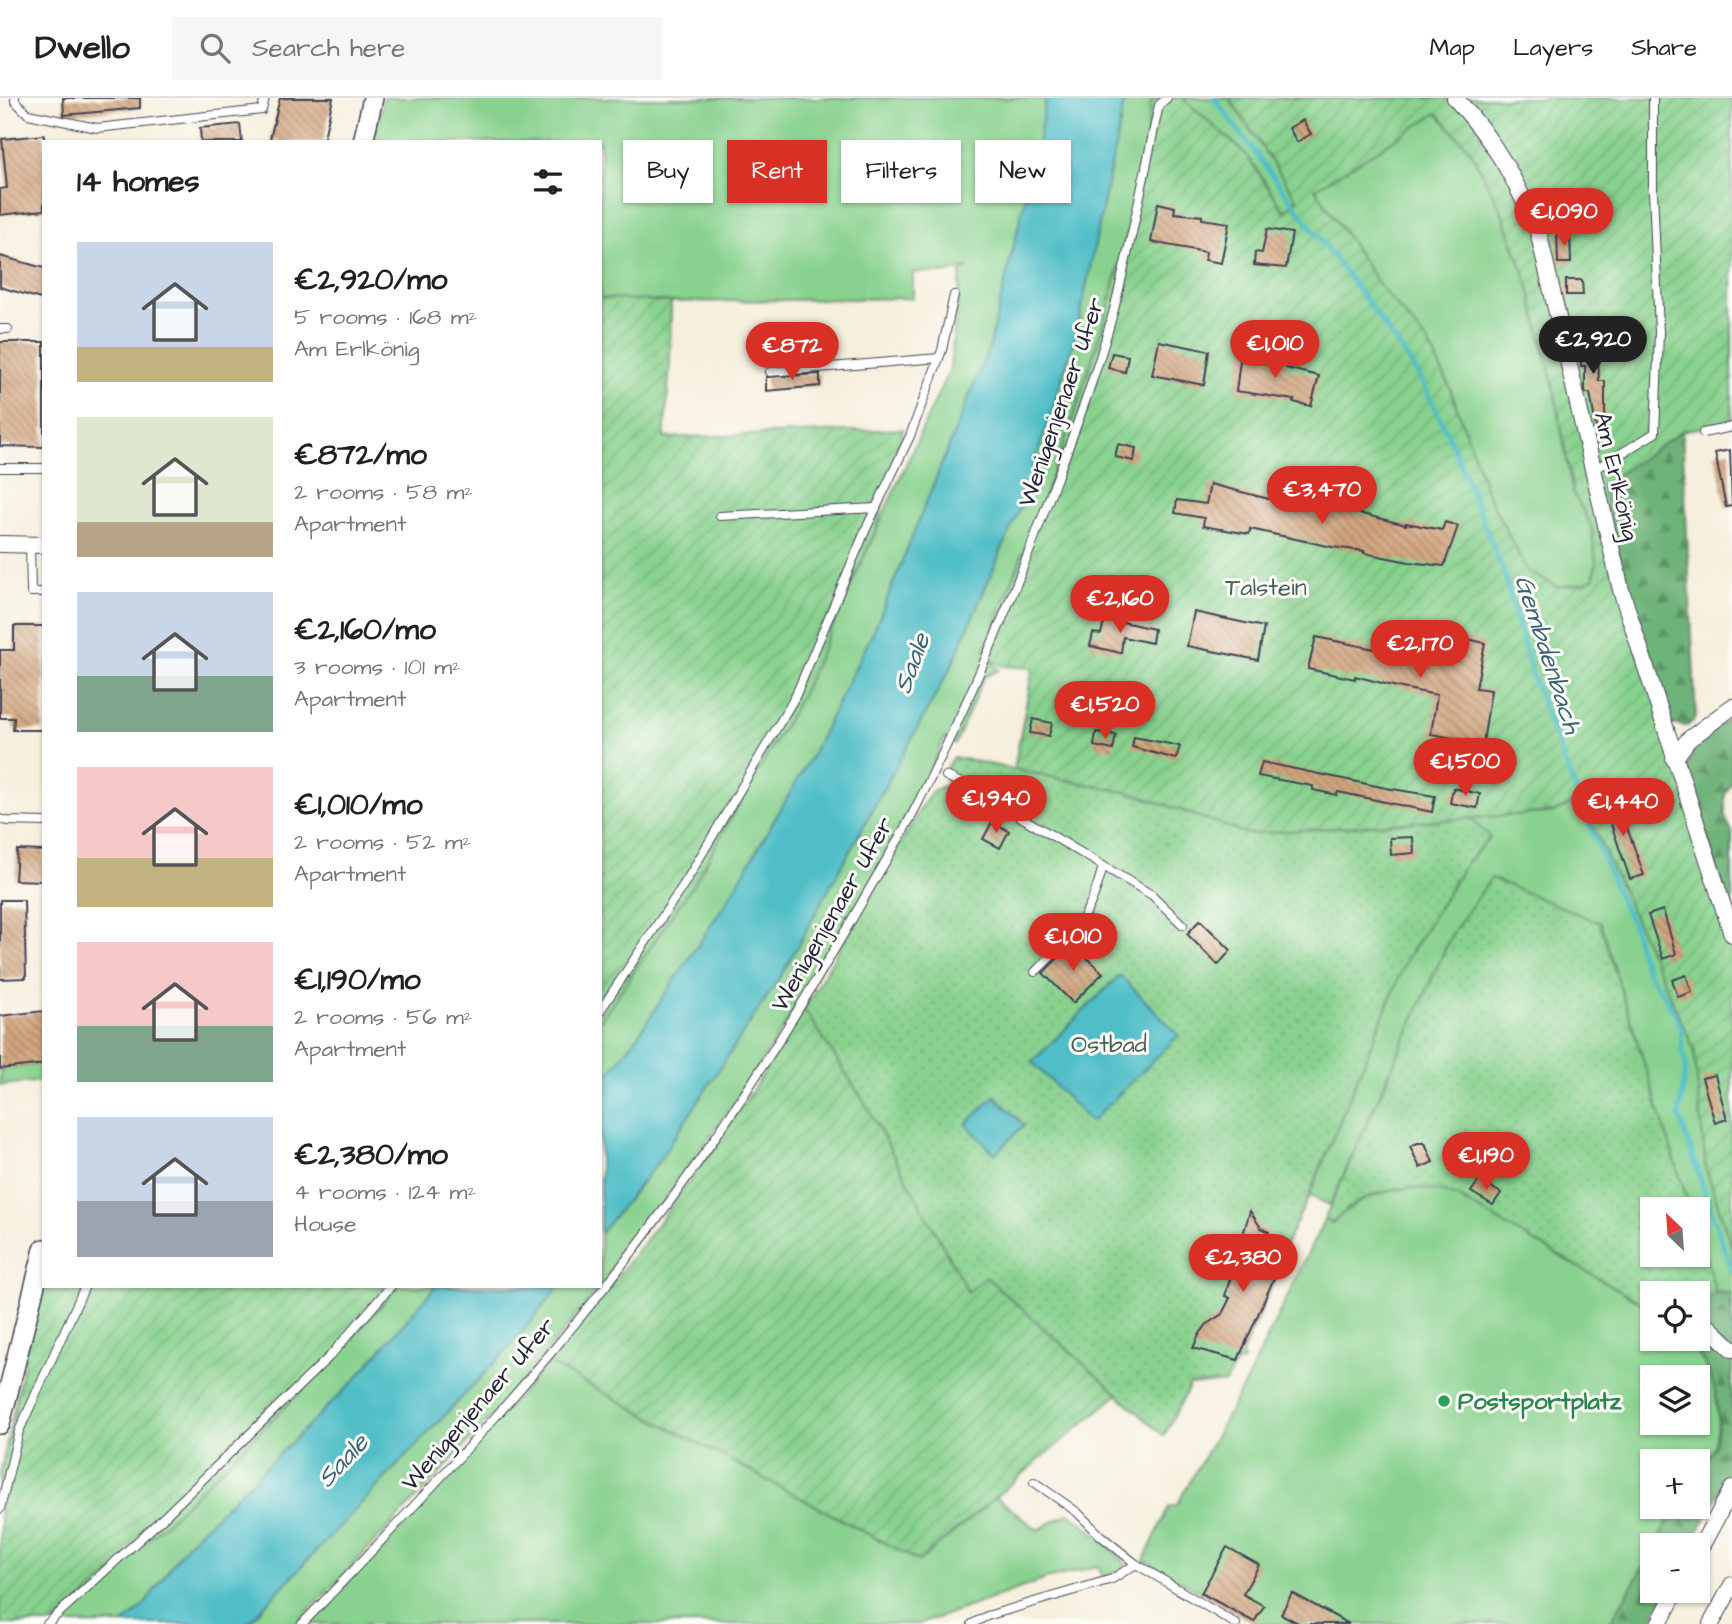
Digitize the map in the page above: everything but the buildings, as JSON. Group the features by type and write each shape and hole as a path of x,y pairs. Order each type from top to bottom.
{"street":[{"path":"363,140 373,98"},
{"name":"Am Erlkönig","path":"1455,98 1494,144 1517,184 1538,230 1621,590 1732,934"},
{"path":"0,544 37,545"},
{"path":"1674,759 1688,740 1732,707"},
{"path":"0,1424 42,1257"},
{"path":"1710,1328 1732,1349"},
{"path":"1708,1533 1732,1489"},
{"path":"1711,1624 1732,1585"},
{"path":"1658,1624 1669,1603"}],"lane":[{"path":"15,98 28,114 97,128 262,110 265,98"},
{"name":"Wenigenjenaer Ufer","path":"302,1624 516,1394 587,1309 659,1216 717,1135 791,1023 917,806 995,638 1083,409 1112,317 1158,105 1167,98"},
{"path":"1592,471 1656,433 1659,332 1653,190 1653,98"},
{"path":"602,1009 686,881 794,697 910,436 939,358 954,295"},
{"path":"770,372 939,358"},
{"path":"1703,433 1732,427"},
{"path":"0,468 42,468"},
{"path":"720,516 876,508"},
{"path":"37,545 31,592 42,592"},
{"path":"946,776 972,788 1152,895 1184,925"},
{"path":"0,819 42,822"},
{"path":"1035,972 1074,934 1095,898 1103,866"},
{"path":"0,1509 19,1431 84,1288"},
{"path":"47,1624 164,1517 330,1356 389,1288"},
{"path":"1034,1482 1077,1512 1101,1536 1136,1564 1236,1624"},
{"path":"972,1624 988,1616 1112,1579 1136,1564"}],"green space":[{"path":"384,98 1046,98 1039,140 975,140 975,203 1024,203 990,345 876,626 813,753 731,895 635,1040 602,1082 602,1018 694,883 800,698 950,368 961,271 969,267 947,273 913,272 913,298 671,302 602,298 602,140 374,140"},
{"path":"1125,98 1155,98 1151,103 1139,182 1110,302 1052,477 985,649 989,660 999,670 984,677 955,744 945,738 871,882 743,1089 697,1156 602,1282 602,1232 658,1162 782,974 951,667 1022,503 1077,331"},
{"name":"Talstein","path":"1155,98 1182,98 1245,153 1285,212 1297,199 1229,98 1732,98 1732,421 1682,431 1601,486 1646,655 1732,915 1732,1248 1706,1169 1694,1049 1581,799 1555,812 1248,834 1135,794 1014,769 1033,668 1004,666 989,660 985,649 1052,477 1110,302 1141,172 1151,103","holes":["1437,113 1470,150 1500,207 1528,284 1554,388 1573,493 1591,525 1596,561 1594,578 1585,583 1557,587 1527,571 1488,495 1448,383 1427,341 1382,289 1315,189"]},
{"path":"1182,98 1229,98 1297,199 1285,212 1245,153"},
{"path":"1437,113 1470,150 1500,207 1528,284 1554,388 1573,493 1591,525 1596,561 1594,578 1585,583 1557,587 1527,571 1488,495 1448,383 1427,341 1382,289 1315,188"},
{"path":"602,298 671,302 670,365 664,438 903,429 876,529 800,698 694,883 602,1018"},
{"path":"1682,431 1696,718 1687,726 1670,724 1646,655 1601,486"},
{"path":"1732,717 1732,782 1725,794 1725,817 1732,832 1732,915 1686,771 1695,745"},
{"name":"Ostbad","path":"953,757 1135,794 1248,834 1470,818 1490,837 1466,863 1406,960 1309,1196 1284,1248 1287,1250 1242,1354 1243,1362 1236,1363 1225,1383 1190,1385 1164,1436 986,1277 968,1293 865,1103 804,1009 921,808 932,791 946,785 946,769"},
{"path":"1581,798 1694,1049 1706,1169 1732,1248 1732,1294 1716,1292 1708,1267 1710,1197 1686,1197 1600,923 1463,920 1451,936 1330,1205 1309,1196 1406,960 1466,863 1490,838 1470,818 1555,812"},
{"path":"1491,878 1600,923 1686,1197 1640,1197 1640,1267 1708,1267 1716,1292 1710,1297 1710,1281 1640,1281 1640,1302 1455,1196 1439,1191 1406,1188 1390,1190 1359,1202 1333,1223 1324,1220 1451,936"},
{"path":"804,1009 865,1103 968,1292 986,1277 1118,1394 919,1561 548,1363 616,1278 714,1146"},
{"path":"42,1064 42,1081 0,1085 0,1069"},
{"name":"Postsportplatz","path":"1413,1187 1436,1188 1455,1196 1640,1302 1640,1351 1710,1350 1732,1374 1710,1466 1710,1449 1640,1449 1640,1519 1697,1519 1694,1533 1640,1533 1640,1603 1651,1603 1650,1624 1258,1624 1144,1560 1169,1507 1177,1505 1248,1378 1324,1220 1333,1223 1359,1202"},
{"path":"43,1288 396,1288 334,1359 168,1521 54,1624 0,1624 0,1476 29,1336"},
{"path":"396,1288 434,1288 355,1380 186,1545 143,1607 123,1624 54,1624 168,1521 334,1359"},
{"path":"557,1288 598,1288 491,1417 296,1624 247,1624 516,1340"},
{"path":"1716,1292 1732,1294 1732,1473 1710,1509 1710,1455 1715,1444 1718,1409 1710,1365 1705,1365 1698,1354 1698,1351 1710,1351 1710,1297"},
{"path":"548,1363 919,1561 996,1497 1038,1530 1069,1513 1119,1556 1125,1563 1123,1570 1103,1577 1098,1566 1046,1579 920,1624 307,1624 443,1480"},
{"path":"1669,1519 1705,1519 1697,1533 1661,1533"},
{"path":"1640,1572 1640,1603 1661,1603 1650,1624 1609,1624"}],"water":[{"name":"Saale","path":"1046,98 1125,98 1077,331 1022,503 951,667 782,974 658,1162 602,1232 602,1082 635,1040 731,895 813,753 876,626 990,345 1024,203 1071,203 1071,140 1039,140"},
{"path":"1120,975 1179,1035 1091,1122 1032,1062"},
{"path":"995,1096 1024,1125 995,1154 966,1124"},
{"name":"Saale","path":"434,1288 557,1288 516,1340 247,1624 123,1624 143,1607 186,1545 355,1380"}],"waterway":[{"name":"Gembdenbach","path":"1214,98 1372,308 1418,374 1448,434 1504,573 1534,681 1572,781 1633,925 1647,971 1668,1001 1681,1028 1686,1066 1679,1116 1732,1271"}],"place":[{"name":"Postsportplatz","path":"1444,1401"}]}
